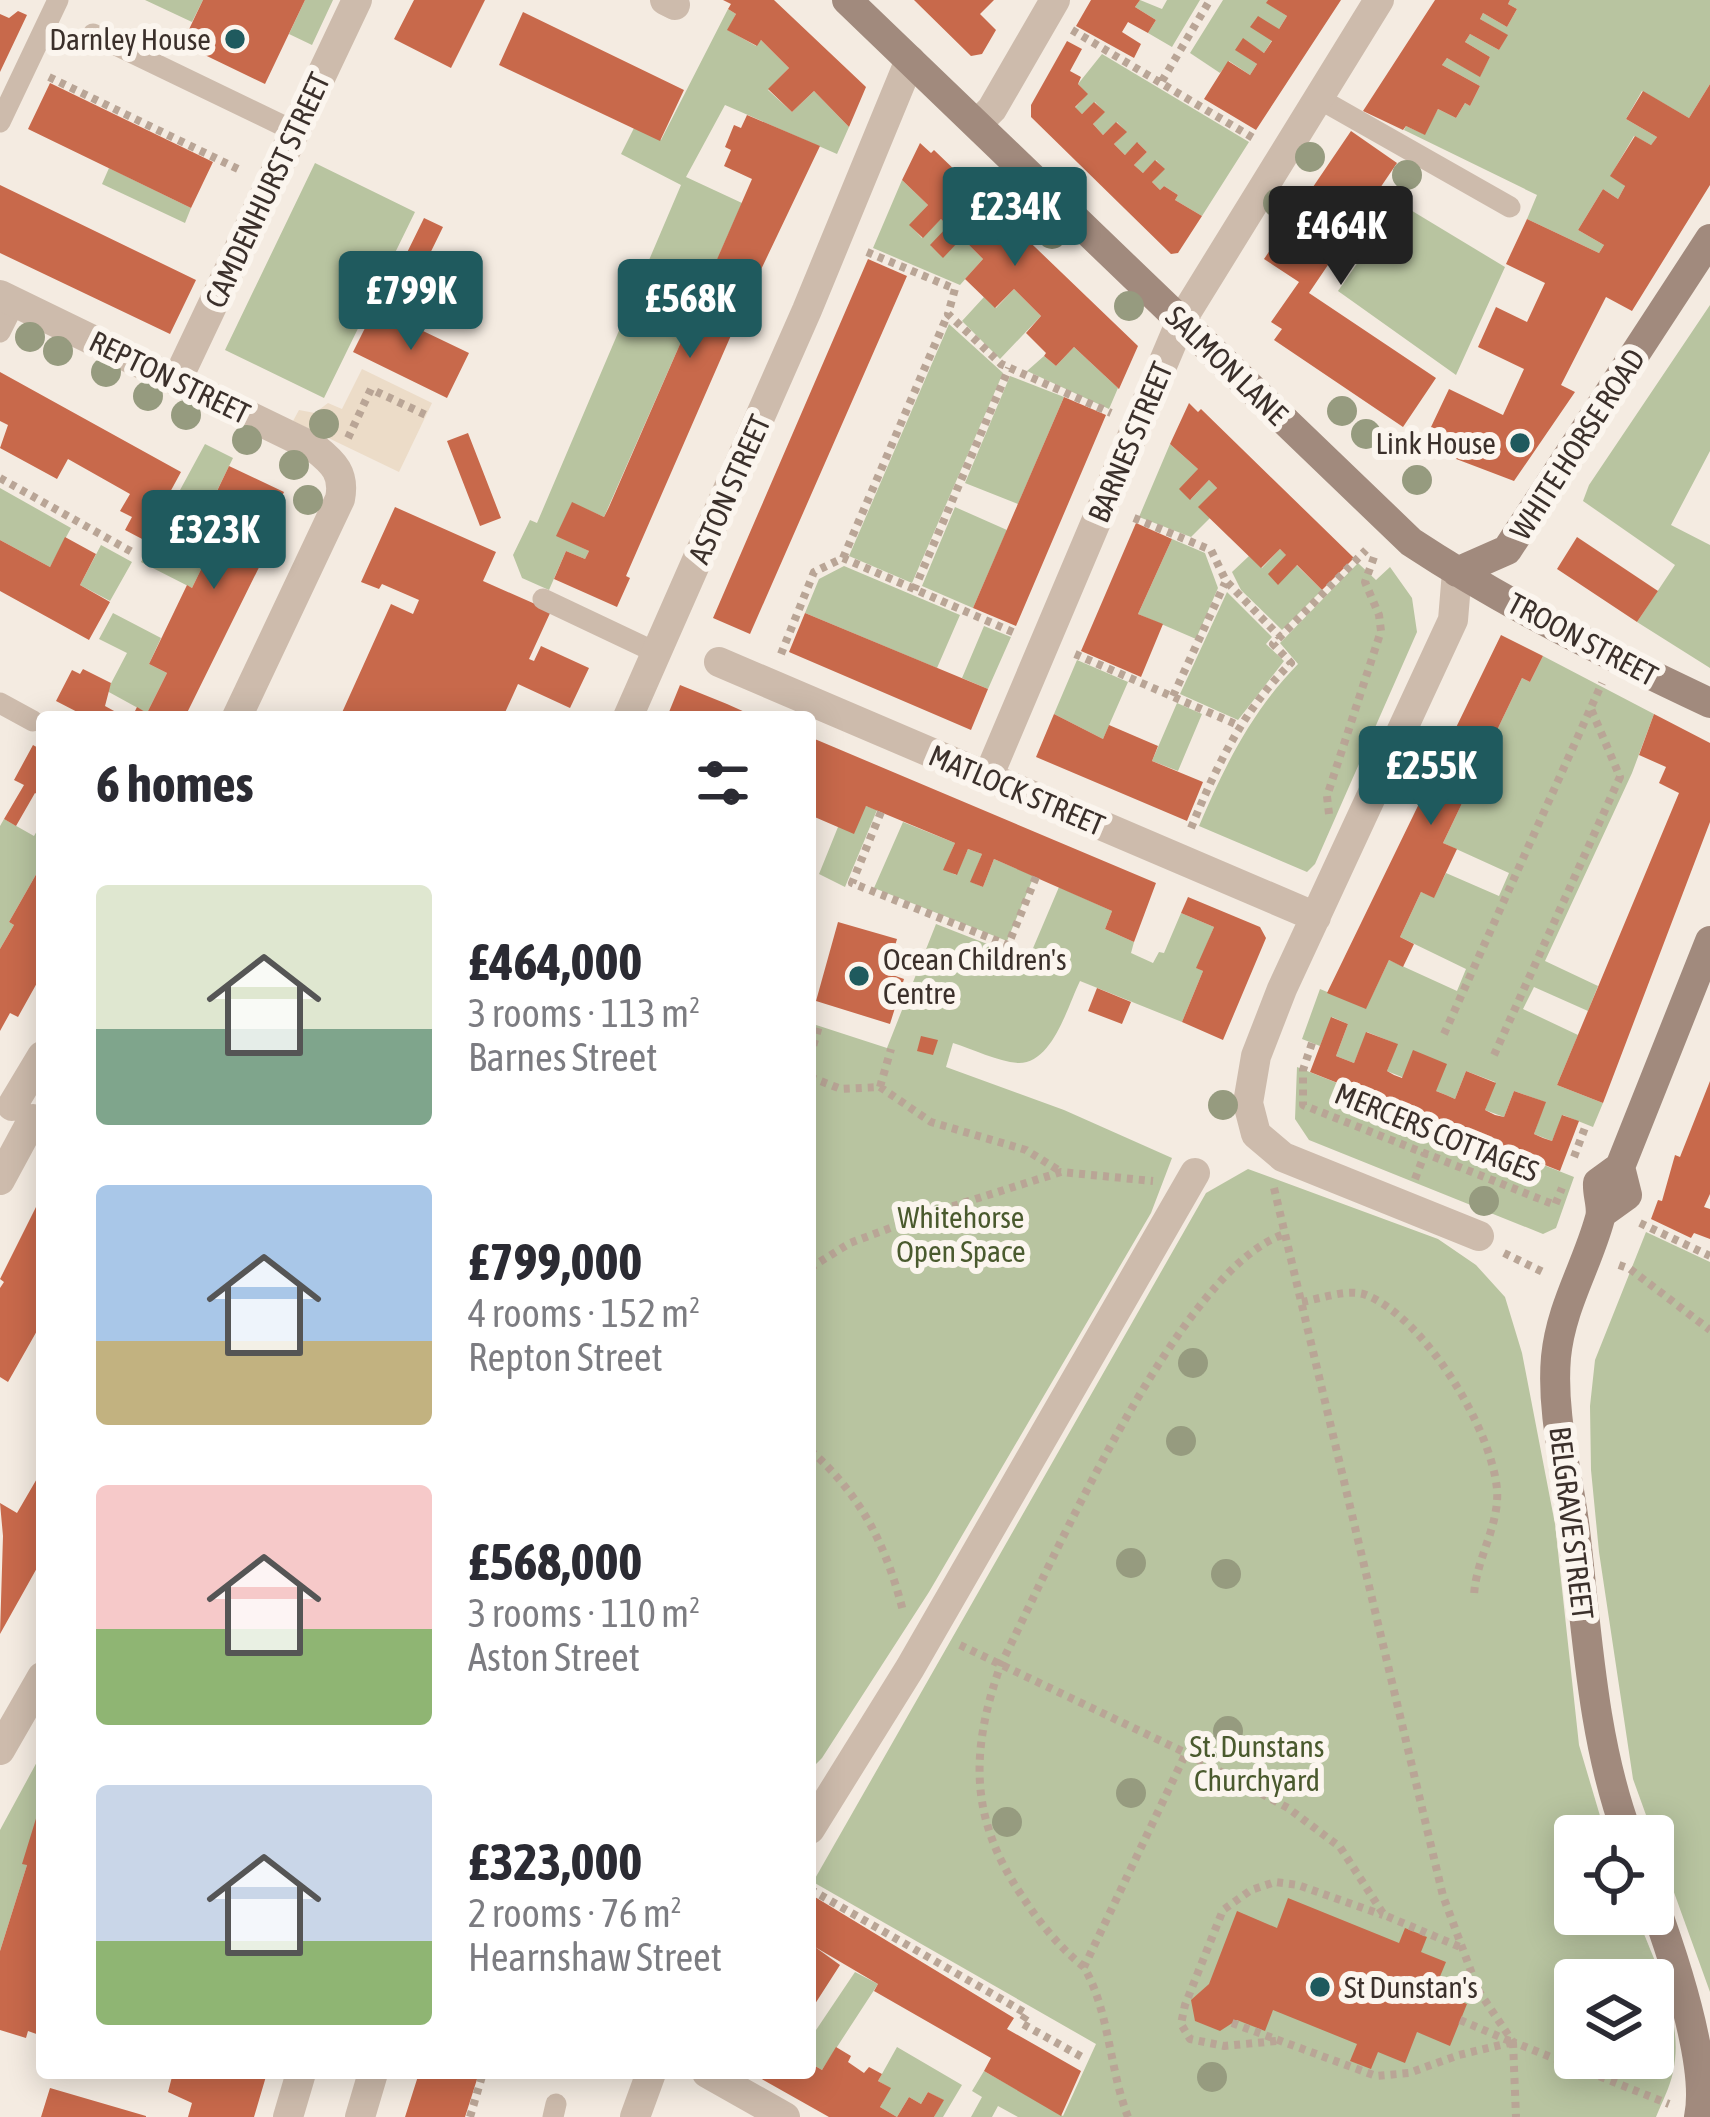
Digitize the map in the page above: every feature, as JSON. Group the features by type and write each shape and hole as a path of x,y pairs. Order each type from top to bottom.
{"main road":[{"name":"SALMON LANE","path":"848,0 1411,542 1457,572"},
{"name":"WHITE HORSE ROAD","path":"1457,572 1507,550 1710,239"},
{"name":"TROON STREET","path":"1457,572 1630,666 1710,703"},
{"name":"BELGRAVE STREET","path":"1621,1815 1611,1783 1584,1625 1555,1382 1560,1326 1602,1213 1600,1178 1620,1167 1710,940"},
{"path":"1664,1935 1684,1994 1703,2108"}],"street":[{"name":"CAMDENHURST STREET","path":"177,380 358,0"},
{"path":"978,123 992,109 1055,0"},
{"name":"BARNES STREET","path":"988,777 1181,321 1379,0"},
{"name":"ASTON STREET","path":"631,711 807,310 910,60"},
{"name":"REPTON STREET","path":"8,299 315,448 341,452"},
{"path":"240,711 340,500 341,452"},
{"path":"1457,572 1453,620 1282,989 1251,1075 1249,1103 1256,1134 1283,1157 1479,1235"},
{"name":"MATLOCK STREET","path":"719,662 1316,917"},
{"path":"0,1180 36,1073"},
{"path":"816,1820 932,1631 1189,1182"},
{"path":"0,1750 31,1717"},
{"path":"288,2117 299,2079"},
{"path":"360,2117 371,2079"},
{"path":"634,2117 641,2079"},
{"path":"718,2079 785,2117"}],"lane":[{"path":"0,122 58,0"},
{"path":"94,34 294,131"},
{"path":"1318,98 1510,207"},
{"path":"0,332 8,299"},
{"path":"543,599 657,653"},
{"path":"0,703 33,721"}],"path":[{"path":"1162,81 1210,0"},
{"path":"1070,28 1256,140"},
{"path":"26,66 269,184"},
{"path":"781,654 814,572 842,559 955,290 866,252"},
{"path":"948,314 1009,368 1112,414"},
{"path":"914,590 1009,368"},
{"path":"341,452 370,389 426,415"},
{"path":"0,478 132,552"},
{"path":"1134,518 1211,550 1226,581 1280,637"},
{"path":"1191,828 1226,747 1291,663 1273,644 1370,554 1365,582 1382,631 1327,796 1327,812 1339,822"},
{"path":"842,559 1016,634"},
{"path":"1173,696 1226,581"},
{"path":"1075,654 1240,726"},
{"path":"1444,1034 1602,682"},
{"path":"1495,1055 1620,777 1591,708"},
{"path":"881,812 852,883 1007,946 1036,878"},
{"path":"816,1036 819,1026"},
{"name":"MERCERS COTTAGES","path":"1312,1043 1303,1070 1303,1105 1556,1204 1586,1125"},
{"path":"880,1087 891,1049"},
{"path":"816,1079 841,1088 880,1087 931,1122 1026,1150 1061,1172"},
{"path":"1415,1179 1425,1153"},
{"path":"816,1264 850,1243 889,1228 1061,1172 1189,1182"},
{"path":"1276,1179 1274,1190 1443,1896 1478,1990 1514,2042 1516,2117"},
{"path":"1638,1222 1710,1256"},
{"path":"1128,2117 1104,2014 1084,1967 1066,1953 1021,1895 982,1816 980,1756 985,1708 1001,1664 1143,1386 1241,1260 1265,1240 1285,1234"},
{"path":"1479,1235 1485,1244 1553,1277"},
{"path":"1621,1265 1710,1330"},
{"path":"1301,1302 1366,1295 1418,1336 1465,1397 1482,1428 1497,1492 1474,1597"},
{"path":"816,1455 841,1478 879,1535 907,1627 910,1668"},
{"path":"932,1631 1186,1753 1317,1827 1340,1847 1384,1916"},
{"path":"1084,1967 1186,1753"},
{"path":"1276,2042 1199,2043 1181,2024 1223,1910 1252,1890 1275,1882 1298,1885 1460,1947"},
{"path":"816,1892 1027,2014 1022,2023 1082,2057"},
{"path":"1460,2020 1703,2108"},
{"path":"1232,2024 1376,2077 1409,2073 1459,2054 1514,2042"},
{"path":"470,2117 480,2079"}],"green space":[{"path":"145,0 203,0 192,22"},
{"path":"305,0 333,0 312,45 289,34"},
{"path":"1140,0 1162,9 1167,0 1200,0 1172,47 1148,33 1156,20 1135,7"},
{"path":"1223,0 1268,0 1287,16 1264,53 1243,39 1236,50 1257,64 1250,75 1229,61 1220,73 1190,53"},
{"path":"1510,0 1710,0 1710,84 1689,118 1642,91 1626,119 1657,137 1651,145 1634,136 1611,175 1625,186 1618,199 1603,189 1578,230 1604,245 1599,253 1527,219 1537,195 1404,130 1406,126 1424,134 1438,109 1456,118 1465,103 1470,106 1480,86 1442,65 1447,58 1480,76 1490,57 1465,42 1470,34 1499,50 1507,35 1480,19 1483,13 1507,27 1517,9 1508,4"},
{"path":"728,9 736,14 728,30 756,46 761,40 789,68 768,90 792,112 814,91 849,127 837,154 725,105 686,177 742,203 604,517 572,503 557,535 589,551 585,559 566,551 549,590 522,578 513,555 530,520 537,523 681,185 621,154 634,128 661,140"},
{"path":"1102,54 1249,142 1202,216 1175,200 1178,195 1152,182 1164,169 1156,160 1143,173 1134,165 1147,152 1138,143 1125,155 1114,144 1126,132 1117,122 1103,135 1093,124 1104,112 1095,102 1082,114 1075,108 1087,94 1078,84"},
{"path":"315,163 415,212 324,398 225,350"},
{"path":"109,168 191,208 185,223 102,184"},
{"path":"902,180 928,205 910,225 922,238 941,219 948,226 931,246 943,257 962,238 983,259 960,285 873,248"},
{"path":"1399,203 1505,267 1456,375 1338,291"},
{"path":"1014,289 1041,316 1000,359 962,321 984,297 996,308"},
{"path":"1710,305 1710,451 1671,525 1710,545 1710,668 1637,622 1675,565 1583,501 1589,485"},
{"path":"949,324 1003,373 912,583 849,556"},
{"path":"1074,347 1118,388 1109,409 1027,371 1044,356 1056,366"},
{"path":"1010,376 1064,397 1018,504 965,483"},
{"path":"205,444 233,458 207,511 225,520 192,588 141,562"},
{"path":"1170,444 1198,469 1191,499 1209,480 1217,488 1199,507 1210,518 1191,537 1139,517"},
{"path":"0,488 71,528 50,567 0,540"},
{"path":"955,507 1007,530 973,608 922,586"},
{"path":"1172,539 1205,553 1218,588 1196,639 1138,614"},
{"path":"101,545 132,562 110,601 80,585"},
{"path":"1280,549 1322,590 1282,630 1241,590 1232,572 1249,556 1262,568"},
{"path":"1358,563 1376,580 1390,567 1412,598 1417,632 1315,864 1307,872 1199,826 1241,740 1298,664 1280,643"},
{"path":"844,566 960,615 937,668 805,613 819,579"},
{"path":"1227,592 1272,637 1266,644 1284,661 1238,720 1180,694"},
{"path":"113,613 161,638 149,664 167,673 148,711 107,691 127,653 99,639"},
{"path":"984,626 1011,637 988,689 962,678"},
{"path":"1543,656 1654,714 1632,773 1545,961 1598,986 1588,1011 1534,987 1523,1009 1578,1035 1557,1085 1603,1103 1593,1127 1563,1115 1552,1141 1534,1134 1545,1102 1514,1091 1504,1117 1485,1110 1495,1082 1466,1071 1455,1099 1387,1071 1397,1044 1367,1032 1354,1063 1336,1056 1348,1024 1332,1017 1320,1046 1302,1039 1320,989 1366,1008 1389,960 1457,991 1466,969 1400,937 1421,892 1434,897 1446,873 1499,896 1509,873 1443,843 1522,678 1530,682"},
{"path":"1077,660 1128,682 1103,739 1054,714"},
{"path":"1177,703 1202,714 1178,771 1152,761"},
{"path":"866,806 877,810 845,887 819,874 838,827"},
{"path":"4,819 34,836 36,832 36,875 9,922 14,925 0,949 0,826"},
{"path":"903,822 955,843 944,869 956,875 968,849 982,854 971,882 983,887 994,859 1034,876 1007,941 874,888"},
{"name":"Whitehorse Open Space","path":"1059,887 1112,911 1105,929 1134,942 1131,953 1153,963 1159,952 1164,953 1181,913 1214,927 1197,968 1203,971 1182,1022 1080,981 1058,1031 1041,1054 1019,1063 953,1043 946,1067 1064,1110 1172,1158 1151,1213 929,1592 816,1764 816,1025 887,1048 936,924 1028,960"},
{"path":"1297,1067 1574,1177 1556,1228 1543,1234 1309,1140 1295,1119"},
{"name":"St. Dunstans Churchyard","path":"1248,1169 1438,1239 1476,1265 1505,1297 1522,1353 1555,1524 1579,1745 1600,1815 1554,1815 1554,1935 1645,1935 1654,1959 1554,1959 1554,2079 1672,2079 1656,2117 1018,2117 998,2106 992,2117 971,2117 982,2097 972,2091 984,2071 1063,2116 1096,2044 816,1884 1206,1193"},
{"path":"1646,1232 1710,1262 1710,1992 1674,1892 1674,1815 1646,1815 1633,1779 1591,1470 1595,1360"},
{"path":"36,1764 36,1822 0,1951 0,1830"},
{"path":"855,1972 878,1984 822,2070 816,2066 816,2030"},
{"path":"897,2047 962,2085 943,2117 934,2117 943,2100 928,2092 921,2104 909,2097 897,2117 880,2107 890,2088 878,2081"}],"shaded area":[{"path":"362,369 432,403 399,472 293,421 299,410 315,413 328,403 342,409"}],"building":[{"name":"Darnley House","path":"203,0 305,0 265,84 182,44"},
{"path":"414,0 485,0 451,68 394,39"},
{"path":"723,0 774,0 866,87 849,127 814,91 792,112 768,89 789,68 761,40 757,46 727,30 736,14"},
{"path":"914,0 994,0 980,14 996,30 982,54 971,56"},
{"path":"1091,0 1140,0 1135,7 1156,20 1148,33 1128,22 1122,32 1141,44 1134,58 1076,26"},
{"path":"1268,0 1341,0 1256,130 1204,99 1228,61 1250,75 1257,64 1235,50 1243,38 1264,53 1272,41 1250,27 1258,16 1279,29 1287,16"},
{"path":"1435,0 1510,0 1508,4 1517,9 1507,27 1483,13 1480,19 1508,35 1499,50 1470,34 1465,42 1490,57 1480,77 1447,58 1442,65 1480,86 1470,106 1465,103 1456,118 1438,109 1425,135 1363,111"},
{"path":"18,11 27,15 0,72 0,14 9,18"},
{"path":"523,12 684,90 660,141 499,65"},
{"path":"1067,41 1082,49 1070,71 1081,77 1078,84 1088,94 1075,107 1082,114 1094,102 1105,112 1093,124 1103,135 1116,122 1127,132 1114,144 1125,155 1137,142 1147,152 1134,165 1143,173 1155,160 1165,169 1152,182 1178,195 1175,200 1202,216 1178,253 1171,254 1031,117 1031,105"},
{"path":"50,83 213,162 191,208 28,129"},
{"path":"1710,84 1710,185 1632,311 1606,297 1561,385 1575,392 1514,481 1422,446 1449,389 1503,415 1524,369 1478,347 1496,307 1527,322 1545,283 1506,264 1527,219 1599,253 1604,245 1578,230 1603,189 1618,199 1625,186 1610,176 1635,136 1651,145 1657,137 1626,119 1643,91 1689,118"},
{"path":"747,115 820,146 746,301 626,576 630,578 617,607 554,579 566,551 585,559 589,551 556,536 572,502 604,517 609,507 752,179 724,166 734,125 741,128"},
{"path":"1351,131 1397,163 1309,293 1436,378 1403,427 1274,340 1282,329 1271,322 1299,282 1264,259"},
{"path":"920,143 931,153 934,150 1138,346 1119,389 1074,347 1056,366 1044,356 1026,333 1041,316 1014,289 995,308 965,279 983,259 962,238 943,258 930,245 948,226 941,219 923,238 909,225 928,205 902,180"},
{"path":"0,185 196,280 170,334 0,253"},
{"path":"424,218 443,227 418,278 399,269"},
{"path":"868,259 907,276 750,634 713,618"},
{"path":"375,308 469,353 447,398 353,352"},
{"path":"0,372 181,472 144,540 125,530 132,517 120,511 130,494 68,459 57,479 0,448 8,425 0,421"},
{"path":"1064,397 1106,415 1016,626 973,608"},
{"path":"1189,403 1198,412 1201,409 1354,558 1322,590 1297,565 1278,585 1268,574 1286,555 1280,549 1261,568 1198,507 1217,488 1209,480 1190,500 1179,489 1198,469 1170,444"},
{"path":"468,433 501,518 480,526 447,441"},
{"path":"229,466 284,492 262,538 271,543 188,711 148,711 167,673 149,664 225,520 207,512"},
{"path":"395,507 496,552 483,581 551,611 529,659 534,661 541,646 589,668 570,708 518,684 506,711 343,711 391,604 413,614 419,600 382,584 379,589 361,582"},
{"path":"1136,523 1172,539 1138,614 1163,624 1141,677 1081,651"},
{"path":"65,537 96,554 80,585 110,602 89,640 0,591 0,540 50,567"},
{"path":"1577,537 1658,591 1637,622 1557,569"},
{"path":"805,613 988,689 971,730 789,652"},
{"path":"1501,635 1543,656 1530,682 1522,678 1443,843 1457,849 1434,898 1421,892 1400,937 1414,944 1403,967 1389,960 1366,1009 1327,993"},
{"path":"83,669 111,683 105,706 114,711 75,711 56,701 72,670 80,674"},
{"path":"680,685 743,711 669,711"},
{"path":"1054,714 1103,739 1109,725 1158,746 1152,761 1203,782 1187,821 1036,757"},
{"path":"1654,714 1710,743 1710,822 1603,1103 1557,1085 1679,793 1659,783 1666,767 1639,755"},
{"path":"816,740 1156,883 1134,942 1105,929 1112,911 994,859 983,887 970,882 982,854 968,849 957,875 943,870 955,843 866,806 854,834 816,818"},
{"path":"36,747 36,794 16,826 4,819 24,785 14,780"},
{"path":"36,875 36,985 18,1017 10,1013 0,1031 0,949 14,925 9,922"},
{"path":"1188,897 1260,927 1266,938 1223,1040 1182,1022 1203,971 1196,968 1214,927 1181,913"},
{"name":"Ocean Children's Centre","path":"838,922 897,939 887,973 904,979 890,1024 816,1001"},
{"path":"1097,988 1131,1002 1122,1024 1088,1011"},
{"path":"1331,1017 1348,1024 1336,1056 1354,1063 1366,1032 1398,1044 1387,1071 1394,1075 1402,1078 1413,1050 1447,1064 1436,1091 1455,1099 1466,1071 1496,1083 1485,1110 1495,1115 1504,1117 1514,1091 1546,1102 1534,1134 1543,1138 1552,1141 1562,1115 1579,1121 1560,1171 1310,1072"},
{"path":"921,1036 938,1040 933,1055 917,1051"},
{"path":"1710,1081 1710,1194 1704,1207 1710,1209 1710,1239 1694,1233 1691,1238 1651,1219"},
{"path":"36,1207 36,1333 8,1382 0,1377 0,1288 4,1282 0,1279"},
{"path":"36,1480 36,1570 0,1634 0,1503 17,1513"},
{"path":"36,1818 36,2034 28,2031 26,2038 0,2030 0,1951 27,1865 22,1864"},
{"path":"816,1898 1014,2018 1007,2029 1081,2071 1061,2116 984,2071 991,2058 874,1991 878,1984 816,1948"},
{"name":"St Dunstan's","path":"1288,1898 1399,1943 1405,1928 1427,1937 1421,1952 1446,1962 1434,1991 1467,2004 1450,2046 1417,2032 1405,2063 1378,2052 1371,2069 1350,2061 1357,2044 1273,2010 1265,2031 1237,2020 1220,2031 1195,2021 1191,2000 1209,1984 1237,1911 1277,1928"},
{"path":"816,1948 840,1965 816,2002"},
{"path":"836,2047 851,2056 848,2062 864,2073 869,2067 882,2074 878,2081 891,2088 880,2107 897,2117 829,2117 762,2079 816,2079 816,2066 822,2070"},
{"path":"171,2079 265,2079 254,2117 188,2117 192,2103 168,2092"},
{"path":"417,2079 477,2079 465,2117 405,2117"},
{"path":"50,2088 146,2116 146,2117 41,2117"},
{"path":"928,2092 944,2100 934,2117 897,2117 909,2097 921,2104"}],"place":[{"name":"Darnley House","path":"235,39"},
{"name":"Link House","path":"1520,443"},
{"name":"Ocean Children's Centre","path":"859,976"},
{"name":"St Dunstan's","path":"1320,1987"}]}
